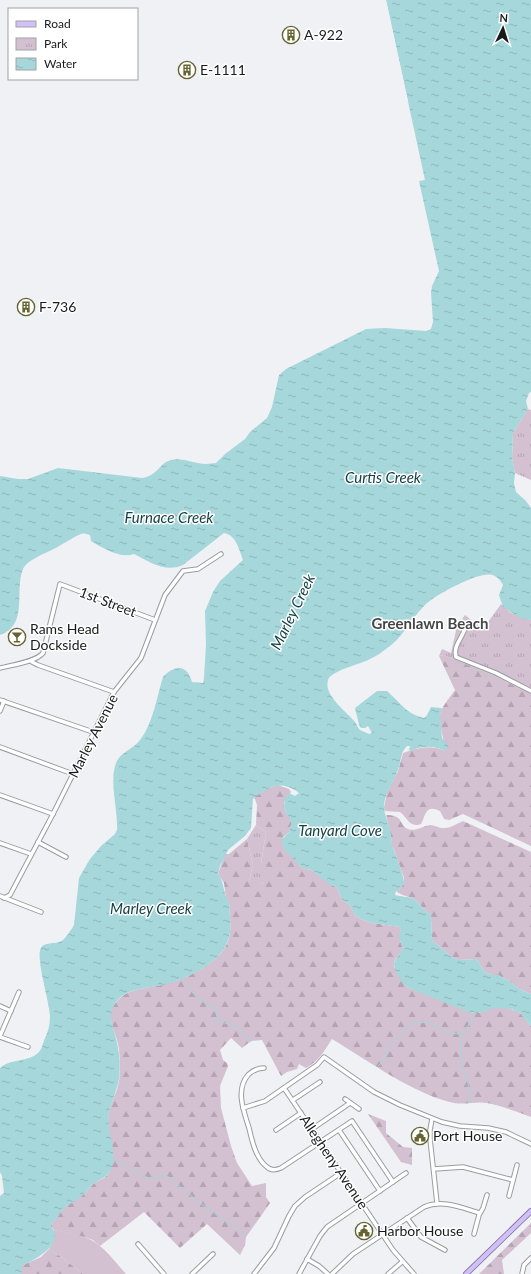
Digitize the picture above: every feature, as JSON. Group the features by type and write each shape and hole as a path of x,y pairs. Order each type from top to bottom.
{"main road":[{"path":"466,1274 531,1210"},
{"path":"470,1274 531,1214"}],"street":[{"name":"Marley Avenue","path":"4,898 10,895 53,814 114,692 138,663 165,595 183,571 198,570 221,554"},
{"name":"1st Street","path":"32,660 40,656 44,650 59,585 61,584 155,620"},
{"path":"465,628 456,644 456,657 531,691"},
{"path":"0,668 32,660 32,662 38,665 114,692"},
{"path":"0,711 2,700 93,732"},
{"path":"0,747 73,774"},
{"path":"0,795 53,814"},
{"path":"38,842 66,858"},
{"path":"0,843 31,854"},
{"path":"0,896 41,912"},
{"path":"19,992 0,1037 28,1047"},
{"path":"0,1006 11,1011"},
{"path":"243,1108 262,1102 317,1065 324,1057 374,1092 432,1119 452,1125 488,1128 506,1132 531,1144"},
{"path":"264,1068 258,1068 247,1077 243,1083 241,1093 243,1108 256,1151 263,1164 269,1169 277,1170 352,1121 393,1182"},
{"path":"293,1100 320,1082"},
{"name":"Allegheny Avenue","path":"284,1088 402,1262 414,1274"},
{"path":"345,1099 359,1110"},
{"path":"312,1129 350,1103"},
{"path":"276,1130 302,1113"},
{"path":"432,1119 430,1130 437,1203"},
{"path":"339,1130 380,1191"},
{"path":"509,1196 517,1165"},
{"path":"434,1169 463,1167 513,1180"},
{"path":"254,1274 274,1248 288,1216 295,1206 305,1197 341,1172"},
{"path":"299,1274 325,1230 406,1173"},
{"path":"474,1234 480,1212 483,1208 487,1195"},
{"path":"332,1274 353,1254 424,1207 437,1203 480,1212"},
{"path":"407,1218 421,1237 445,1250"},
{"path":"138,1244 164,1274"},
{"path":"192,1274 213,1254"},
{"path":"522,1274 524,1265 531,1258"},
{"path":"307,1259 319,1266 328,1274"},
{"path":"388,1274 402,1262"}],"green space":[{"path":"528,409 531,410 531,480 515,473 512,457 513,433"},
{"path":"501,604 511,613 531,620 531,694 495,676 444,655 439,656 442,649 451,653 457,626 465,615 483,629"},
{"path":"444,655 495,676 531,694 531,846 463,814 449,820 444,819 440,811 431,809 427,812 421,824 414,825 411,824 400,812 385,811 384,808 387,792 398,771 403,753 418,748 429,747 445,751 440,715 444,706 455,690 439,656"},
{"path":"278,785 289,789 291,792 284,802 285,811 291,820 291,825 289,832 283,837 282,844 302,868 311,870 337,888 342,900 349,904 355,915 360,919 372,923 401,927 400,941 403,948 396,959 394,967 407,987 473,1013 495,1007 511,1009 522,1015 531,1026 531,1117 504,1107 487,1103 454,1103 423,1093 407,1085 332,1039 321,1055 311,1065 306,1068 299,1064 297,1069 287,1072 281,1076 262,1040 251,1041 242,1048 231,1038 220,1050 223,1060 228,1066 220,1086 221,1108 237,1163 252,1186 266,1183 266,1197 270,1203 246,1237 245,1245 240,1255 207,1224 180,1248 144,1212 100,1246 93,1240 85,1237 54,1230 50,1225 54,1222 61,1211 85,1193 93,1184 103,1179 110,1171 112,1165 113,1158 108,1127 108,1116 120,1077 118,1042 111,1018 113,1007 125,994 140,989 166,984 188,976 210,964 225,947 229,938 230,929 229,901 226,898 224,883 218,874 225,854 229,854 247,839 253,865 249,881 264,884 261,864 266,832 256,825 257,805 255,799 253,798 265,790"},
{"path":"386,815 392,815 399,818 405,827 411,830 430,825 447,828 463,821 531,852 531,994 519,989 498,975 487,973 475,959 458,960 452,957 432,940 431,914 425,911 414,899 396,891 402,886 404,878 392,847"},
{"path":"256,825 266,832 261,863 267,865 270,873 264,884 260,882 259,885 249,881 253,865 247,839"},
{"path":"368,1114 386,1121 386,1133 403,1147 412,1148 412,1165 401,1162"},
{"path":"531,1223 531,1233 502,1260 504,1274 479,1274"},
{"path":"54,1230 79,1235 98,1244 126,1274 83,1274 49,1249 52,1244"},
{"path":"49,1249 83,1274 21,1274 21,1266 41,1257"}],"water":[{"path":"386,0 531,0 531,392 529,393 526,401 528,409 513,433 512,457 516,492 531,508 531,620 520,618 503,607 499,595 503,585 500,580 494,576 486,575 467,580 437,596 424,606 392,645 366,661 334,674 328,680 327,686 332,697 355,722 359,729 369,734 372,733 368,726 361,728 359,725 355,708 377,691 387,691 412,714 424,718 431,707 442,709 440,714 442,738 448,745 445,751 428,747 410,751 410,746 407,746 403,751 398,769 385,798 384,807 392,847 403,875 404,882 402,887 396,891 395,895 414,899 425,911 431,914 432,940 452,957 458,960 475,959 487,973 498,975 519,989 531,994 531,1026 520,1013 512,1009 495,1008 478,1013 468,1012 404,985 395,970 394,964 403,948 399,938 401,927 372,923 360,919 355,915 349,904 342,900 337,888 329,884 311,870 302,868 285,850 282,844 282,839 289,832 291,820 287,816 284,807 285,798 289,793 295,796 299,793 286,786 276,786 270,788 253,798 251,828 245,836 228,850 220,866 218,874 229,901 230,928 229,937 219,955 212,962 182,979 163,985 131,991 125,994 120,997 113,1008 111,1019 117,1042 120,1067 118,1082 108,1118 113,1148 111,1170 104,1178 93,1184 81,1197 66,1207 50,1225 54,1232 55,1238 47,1250 22,1266 21,1274 0,1274 0,1196 4,1193 2,1176 0,1172 0,1068 9,1063 30,1058 41,1049 48,1031 50,1017 41,970 41,948 45,944 63,940 73,927 79,878 90,859 101,846 115,834 117,830 113,779 116,763 121,756 137,743 148,726 163,677 166,674 172,670 182,668 188,673 192,682 203,683 206,644 205,611 213,592 220,581 243,560 234,540 228,534 224,533 183,565 170,568 158,566 134,554 117,554 91,541 90,535 81,534 25,565 21,578 18,616 15,624 9,630 0,635 0,476 28,479 58,468 142,478 152,475 164,464 175,459 206,464 216,463 267,418 272,407 279,375 286,369 366,329 385,328 426,331 431,329 433,322 431,293 432,286 439,271 419,181 425,180"}],"pier":[{"path":"384,0 386,0 408,101 406,102"}],"waterway":[{"path":"181,979 199,1000 215,1007 218,1021 235,1026 251,1042"},
{"path":"378,1066 384,1060 390,1043 412,1024 419,1022 429,1023 451,1033 460,1034 467,1029 473,1013"},
{"path":"460,1034 461,1064 468,1083 470,1102"},
{"path":"113,1160 124,1164 149,1178 163,1176 169,1177 200,1203 245,1235"}],"place":[{"name":"A-922","path":"291,35"},
{"name":"E-1111","path":"187,70"},
{"name":"F-736","path":"26,307"},
{"name":"Rams Head Dockside","path":"17,637"},
{"name":"Port House","path":"420,1136"},
{"name":"Harbor House","path":"364,1231"}],"district":[{"name":"Greenlawn Beach","path":"430,624"}],"water label":[{"name":"Curtis Creek","path":"383,478"},
{"name":"Furnace Creek","path":"169,518"},
{"name":"Marley Creek","path":"293,612"},
{"name":"Tanyard Cove","path":"340,831"},
{"name":"Marley Creek","path":"151,909"}]}
